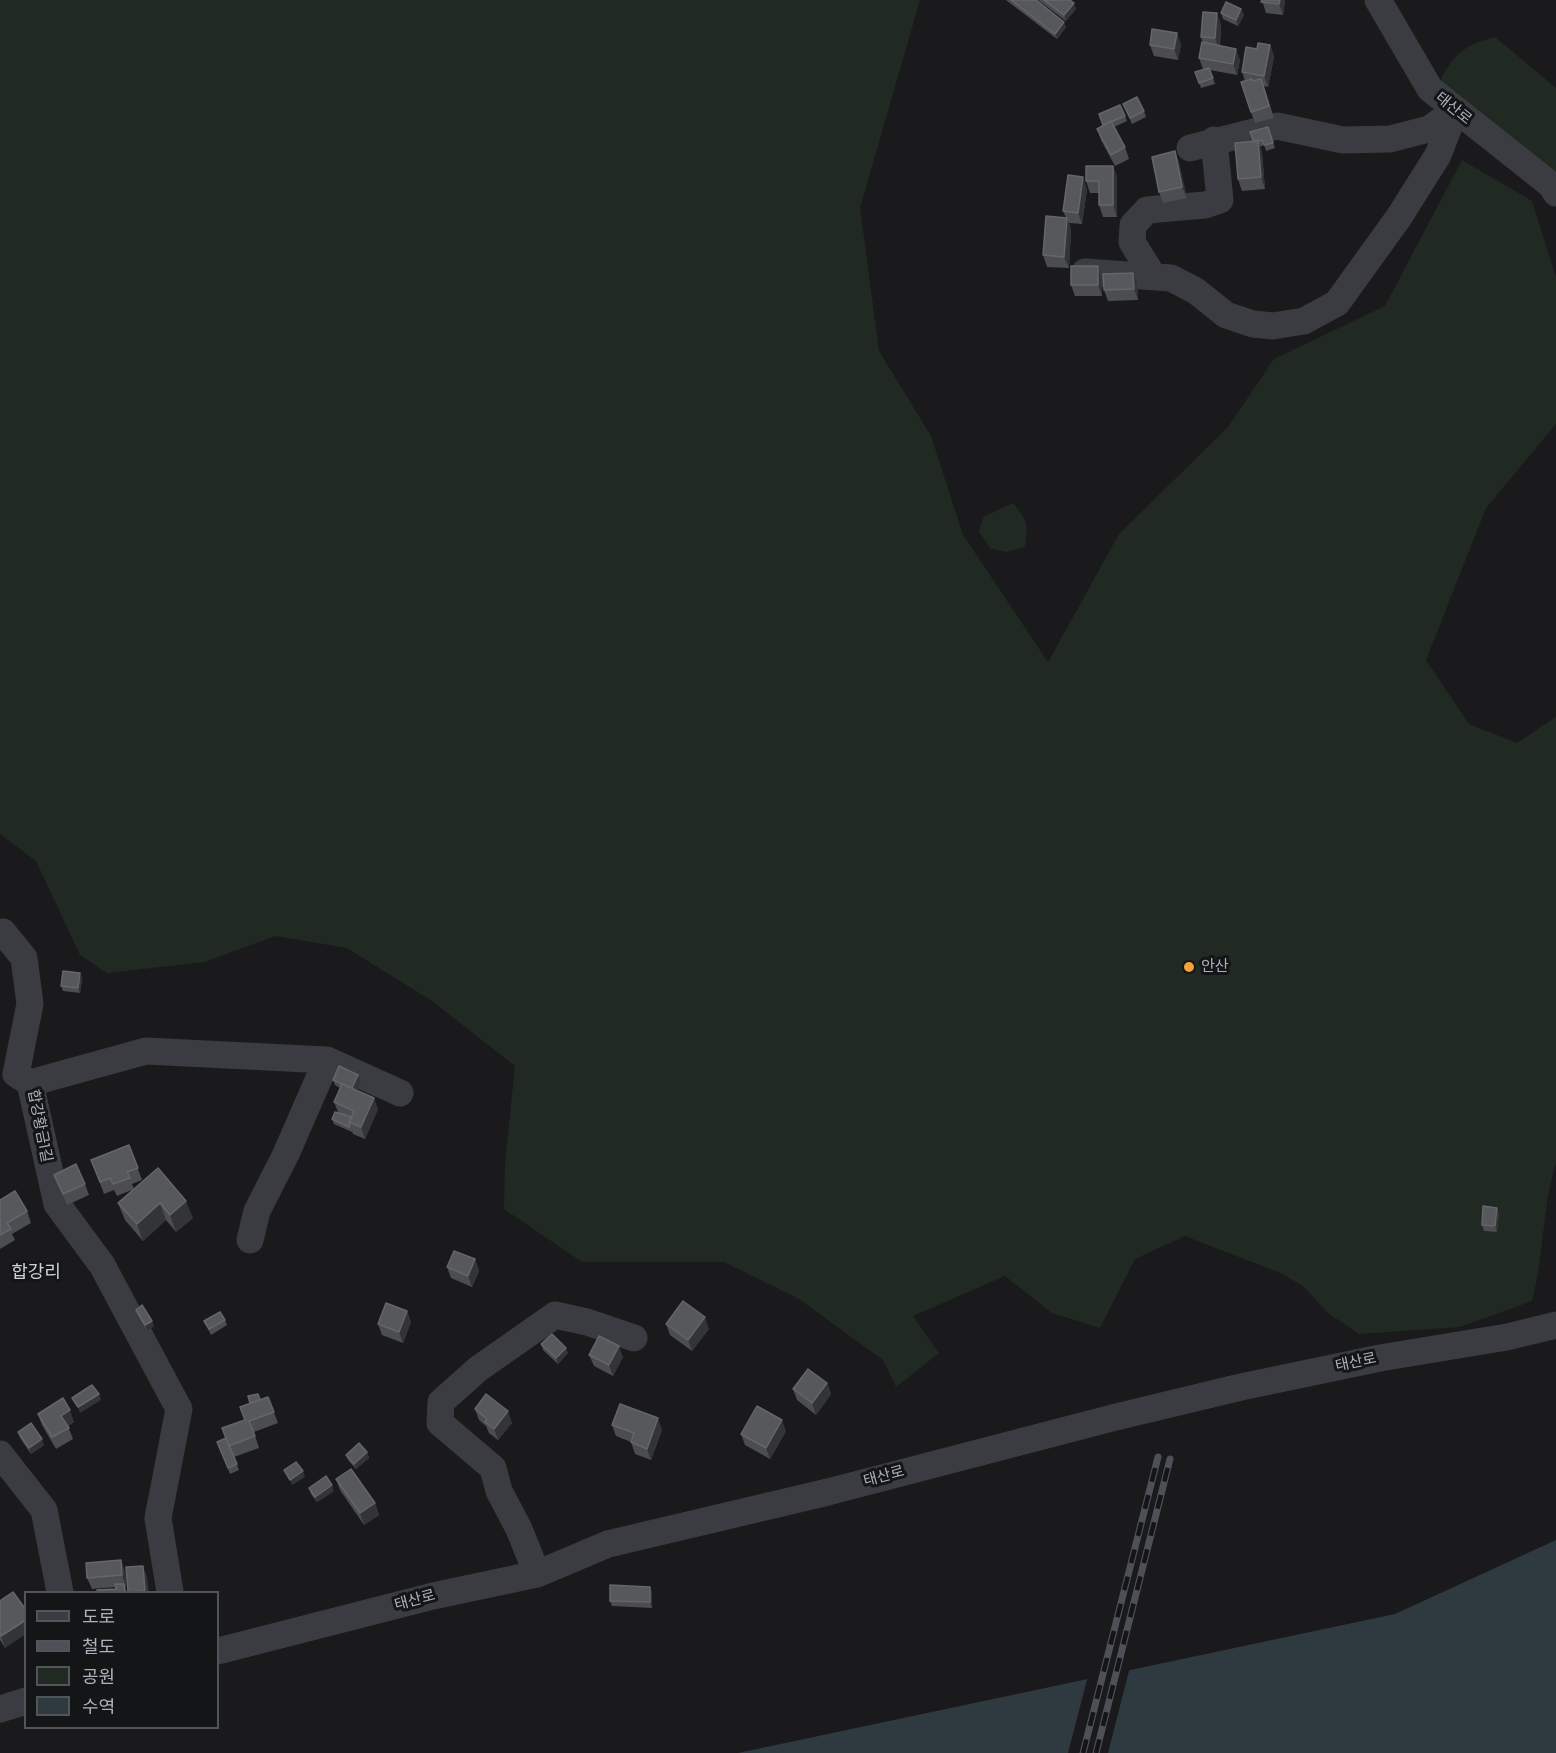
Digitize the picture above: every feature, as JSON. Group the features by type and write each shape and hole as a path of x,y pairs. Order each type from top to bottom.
{"street":[{"name":"태산로","path":"1378,0 1430,89 1551,185 1556,193"},
{"path":"1153,276 1132,242 1133,225 1147,210 1205,205 1221,200 1202,144 1277,126 1343,140 1390,139 1429,129 1455,111"},
{"path":"1085,272 1171,278 1196,291 1226,315 1253,324 1273,326 1304,321 1337,303 1399,217 1438,155 1455,111"},
{"path":"3,932 24,958 30,1004 16,1074 30,1083"},
{"name":"합강황금1길","path":"170,1591 158,1518 179,1410 102,1265 57,1204 30,1083 146,1050 327,1060"},
{"path":"250,1240 257,1211 286,1154 327,1060 400,1093"},
{"path":"537,1574 519,1529 499,1491 493,1468 440,1423 441,1402 478,1369 555,1315 586,1322 634,1338"},
{"name":"태산로","path":"219,1651 433,1596 537,1574 608,1544 828,1492 1100,1421 1241,1387 1380,1358 1507,1337 1556,1326"},
{"path":"0,1454 44,1510 60,1591"},
{"path":"0,1709 24,1702"}],"green space":[{"path":"0,0 920,0 860,208 879,351 931,436 963,535 1048,662 1119,534 1228,427 1274,359 1385,306 1462,160 1532,201 1556,277 1556,424 1486,508 1426,660 1469,724 1517,743 1556,717 1556,1163 1548,1197 1532,1301 1460,1327 1359,1334 1328,1313 1303,1286 1280,1273 1185,1236 1135,1259 1100,1328 1052,1313 1005,1276 913,1316 939,1353 896,1387 883,1360 799,1299 724,1262 582,1262 504,1209 505,1163 515,1066 432,1001 347,948 275,936 205,962 107,973 80,955 36,861 0,834"},
{"path":"1495,37 1556,88 1556,178 1437,87 1448,67 1459,54 1474,44"},
{"path":"1013,503 1026,523 1025,547 1006,552 990,548 979,532 983,517"}],"water":[{"path":"1556,1540 1556,1753 738,1753 1395,1614"}],"pier":[{"path":"1130,1667 1108,1753 1068,1753 1088,1676"}],"building":[{"path":"1011,0 1036,0 1064,22 1055,34"},
{"path":"1044,0 1070,0 1074,3 1064,15"},
{"path":"1262,0 1280,0 1279,4 1261,2"},
{"path":"1226,2 1241,9 1236,20 1221,13"},
{"path":"1203,12 1217,13 1215,38 1201,37"},
{"path":"1152,29 1177,33 1174,49 1150,45"},
{"path":"1202,42 1236,49 1233,64 1199,58"},
{"path":"1258,43 1270,45 1264,76 1242,72 1246,47 1257,49"},
{"path":"1209,68 1213,78 1199,83 1195,72"},
{"path":"1252,79 1253,81 1261,79 1269,106 1251,112 1241,82"},
{"path":"1137,97 1144,111 1130,118 1123,104"},
{"path":"1120,105 1125,116 1103,125 1099,114"},
{"path":"1111,121 1125,147 1111,155 1097,129"},
{"path":"1268,127 1273,143 1264,145 1262,140 1254,142 1250,132"},
{"path":"1258,141 1261,177 1238,179 1235,143"},
{"path":"1175,151 1182,187 1159,192 1152,157"},
{"path":"1086,166 1113,166 1113,205 1099,205 1099,181 1086,181"},
{"path":"1068,175 1083,177 1078,213 1063,211"},
{"path":"1046,216 1067,218 1064,257 1043,255"},
{"path":"1071,266 1098,266 1098,285 1071,285"},
{"path":"1133,273 1134,289 1104,290 1103,274"},
{"path":"63,971 80,973 78,988 61,986"},
{"path":"339,1066 358,1075 352,1088 333,1080"},
{"path":"342,1084 374,1098 361,1127 349,1122 354,1111 334,1102"},
{"path":"335,1112 352,1117 349,1127 332,1119"},
{"path":"129,1145 138,1168 127,1172 130,1178 113,1184 110,1178 100,1182 91,1160"},
{"path":"76,1164 85,1184 63,1194 54,1175"},
{"path":"158,1168 186,1201 170,1215 160,1203 137,1224 118,1203"},
{"path":"15,1191 27,1211 7,1223 11,1229 0,1235 0,1200"},
{"path":"1483,1206 1497,1208 1495,1226 1482,1225"},
{"path":"454,1251 475,1259 468,1276 447,1267"},
{"path":"683,1301 705,1317 688,1340 666,1324"},
{"path":"386,1303 407,1311 399,1332 378,1324"},
{"path":"142,1305 152,1321 145,1325 136,1310"},
{"path":"220,1312 225,1320 209,1329 204,1321"},
{"path":"552,1334 566,1348 556,1358 541,1344"},
{"path":"599,1336 619,1346 609,1365 589,1355"},
{"path":"808,1369 827,1383 812,1403 793,1389"},
{"path":"92,1385 99,1394 78,1407 72,1398"},
{"path":"258,1394 260,1400 250,1403 248,1396"},
{"path":"486,1394 508,1411 494,1429 485,1422 487,1419 475,1409"},
{"path":"268,1397 274,1412 249,1421 255,1436 229,1446 222,1428 245,1420 240,1407"},
{"path":"63,1398 70,1410 61,1416 69,1428 52,1437 38,1414"},
{"path":"620,1404 658,1418 647,1449 631,1442 634,1433 612,1425"},
{"path":"757,1406 782,1420 766,1448 741,1434"},
{"path":"31,1423 42,1439 29,1448 18,1432"},
{"path":"226,1438 237,1464 228,1468 217,1442"},
{"path":"359,1443 367,1452 354,1464 346,1455"},
{"path":"296,1462 303,1471 290,1480 284,1470"},
{"path":"351,1469 375,1503 360,1513 336,1479"},
{"path":"326,1476 332,1485 315,1497 309,1488"},
{"path":"121,1560 122,1575 87,1578 86,1563"},
{"path":"143,1566 145,1591 128,1591 126,1567"},
{"path":"115,1584 124,1584 125,1591 97,1591 97,1590 116,1589"},
{"path":"610,1585 650,1587 650,1602 610,1601"},
{"path":"13,1592 24,1607 24,1621 1,1636 0,1635 0,1601"}],"railway":[{"path":"1083,1753 1158,1457"},
{"path":"1096,1753 1170,1459"}],"place":[{"name":"안산","path":"1189,967"}],"district":[{"name":"합강리","path":"36,1273"}]}
